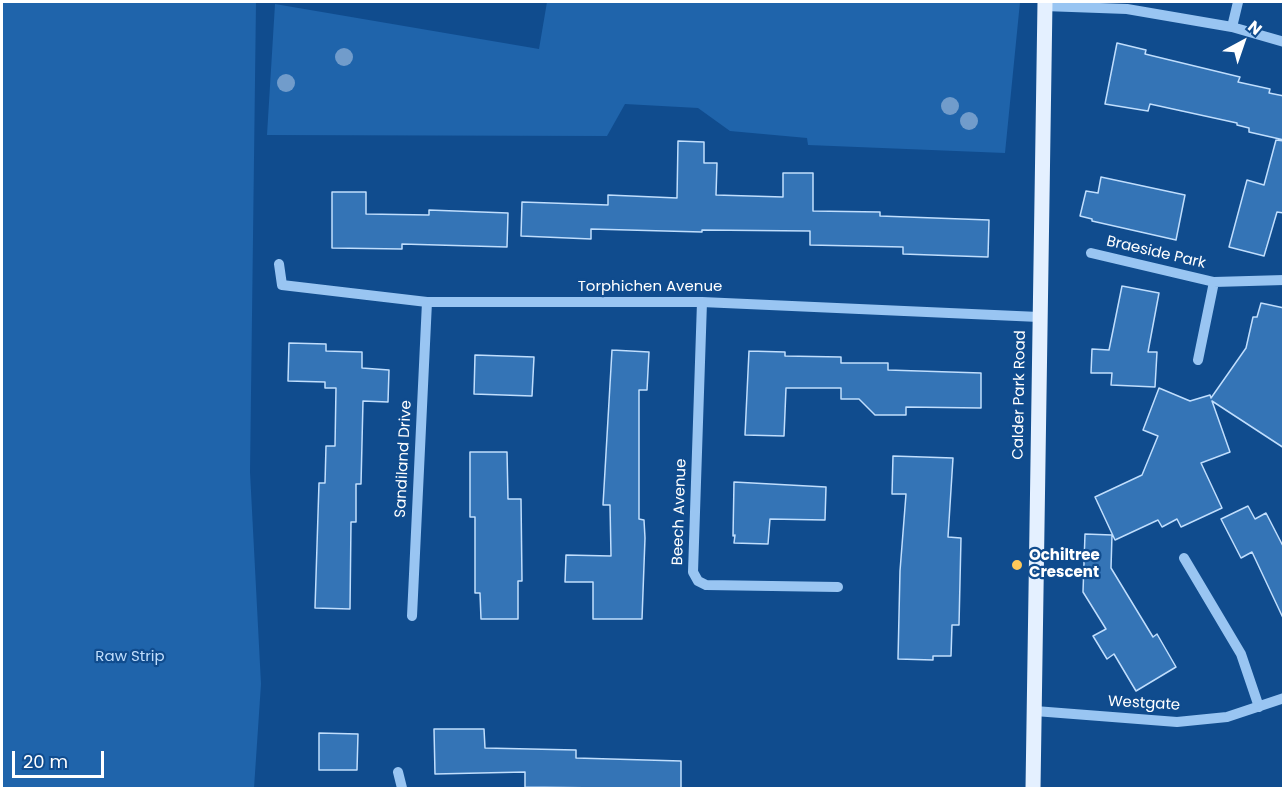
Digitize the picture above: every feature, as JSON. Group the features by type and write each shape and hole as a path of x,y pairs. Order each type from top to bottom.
{"main road":[{"name":"Calder Park Road","path":"1033,789 1044,4"}],"street":[{"path":"1232,27 1238,2"},
{"path":"1044,4 1127,9 1232,27 1284,42"},
{"name":"Braeside Park","path":"1091,253 1214,282 1284,280"},
{"name":"Torphichen Avenue","path":"279,264 282,285 427,303 702,302 1039,317"},
{"name":"Braeside Park","path":"1198,360 1214,282"},
{"name":"Beech Avenue","path":"702,302 693,572 698,581 706,585 838,587"},
{"name":"Sandiland Drive","path":"412,616 427,303"},
{"path":"1184,558 1241,654 1259,707"},
{"name":"Westgate","path":"1035,711 1177,722 1227,717 1284,698"},
{"path":"398,772 402,789"}],"green space":[{"name":"Raw Strip","path":"2,2 256,2 250,472 261,684 254,788 2,788"},
{"path":"547,2 1020,2 1005,153 808,145 807,138 730,131 698,108 625,104 607,136 267,135 275,4 539,49"}],"building":[{"path":"1117,43 1146,50 1145,54 1240,77 1238,82 1270,89 1269,93 1284,96 1284,140 1249,132 1249,128 1237,125 1237,123 1150,104 1148,111 1105,104"},
{"path":"1276,140 1284,141 1284,213 1277,212 1264,256 1229,247 1247,180 1264,185"},
{"path":"678,141 704,142 704,163 717,163 716,195 783,197 783,173 813,173 813,211 880,212 880,216 989,220 988,257 903,254 903,247 810,245 810,231 702,230 702,232 591,229 591,239 521,236 522,202 608,205 608,195 677,198"},
{"path":"1101,177 1185,195 1176,240 1092,221 1092,219 1080,216 1086,191 1098,193"},
{"path":"332,192 366,192 366,214 429,215 429,210 508,213 507,247 402,244 402,249 332,248"},
{"path":"1122,286 1159,293 1148,352 1157,352 1155,387 1111,385 1112,373 1091,373 1092,349 1109,350"},
{"path":"1261,303 1284,308 1284,448 1212,401 1230,452 1201,463 1222,508 1181,527 1177,519 1162,527 1158,520 1115,540 1095,497 1142,475 1158,436 1143,430 1159,388 1190,401 1210,395 1211,398 1246,348 1253,317 1257,317"},
{"path":"289,343 326,344 326,351 362,352 362,368 389,370 388,402 363,401 361,484 356,484 356,522 351,522 350,609 315,608 319,483 325,483 326,446 335,446 336,388 325,388 325,382 288,381"},
{"path":"612,350 649,352 647,390 639,390 639,519 644,520 645,538 642,619 593,619 593,582 565,582 566,555 611,556 610,505 603,505"},
{"path":"749,351 785,352 785,356 841,357 841,363 888,363 888,370 981,373 981,408 906,407 906,415 875,415 859,399 841,399 841,388 786,388 784,436 745,435"},
{"path":"475,355 534,357 532,396 474,394"},
{"path":"470,452 507,452 508,499 521,499 522,581 518,581 518,619 481,619 480,593 475,593 475,517 470,517"},
{"path":"893,456 953,458 948,537 961,538 959,625 952,625 951,656 933,656 933,660 898,659 900,571 906,494 892,494"},
{"path":"734,482 826,487 825,520 770,519 768,544 734,543"},
{"path":"1248,506 1255,519 1266,513 1284,548 1284,620 1252,552 1241,558 1221,519"},
{"path":"1085,534 1112,535 1111,568 1153,637 1157,634 1176,667 1136,691 1114,654 1107,659 1093,636 1106,629 1083,592"},
{"path":"434,729 484,729 485,748 576,750 576,758 681,761 681,789 525,787 525,772 435,774"},
{"path":"319,733 358,734 357,770 319,770"}],"place":[{"name":"Ochiltree Crescent","path":"1017,565"}]}
